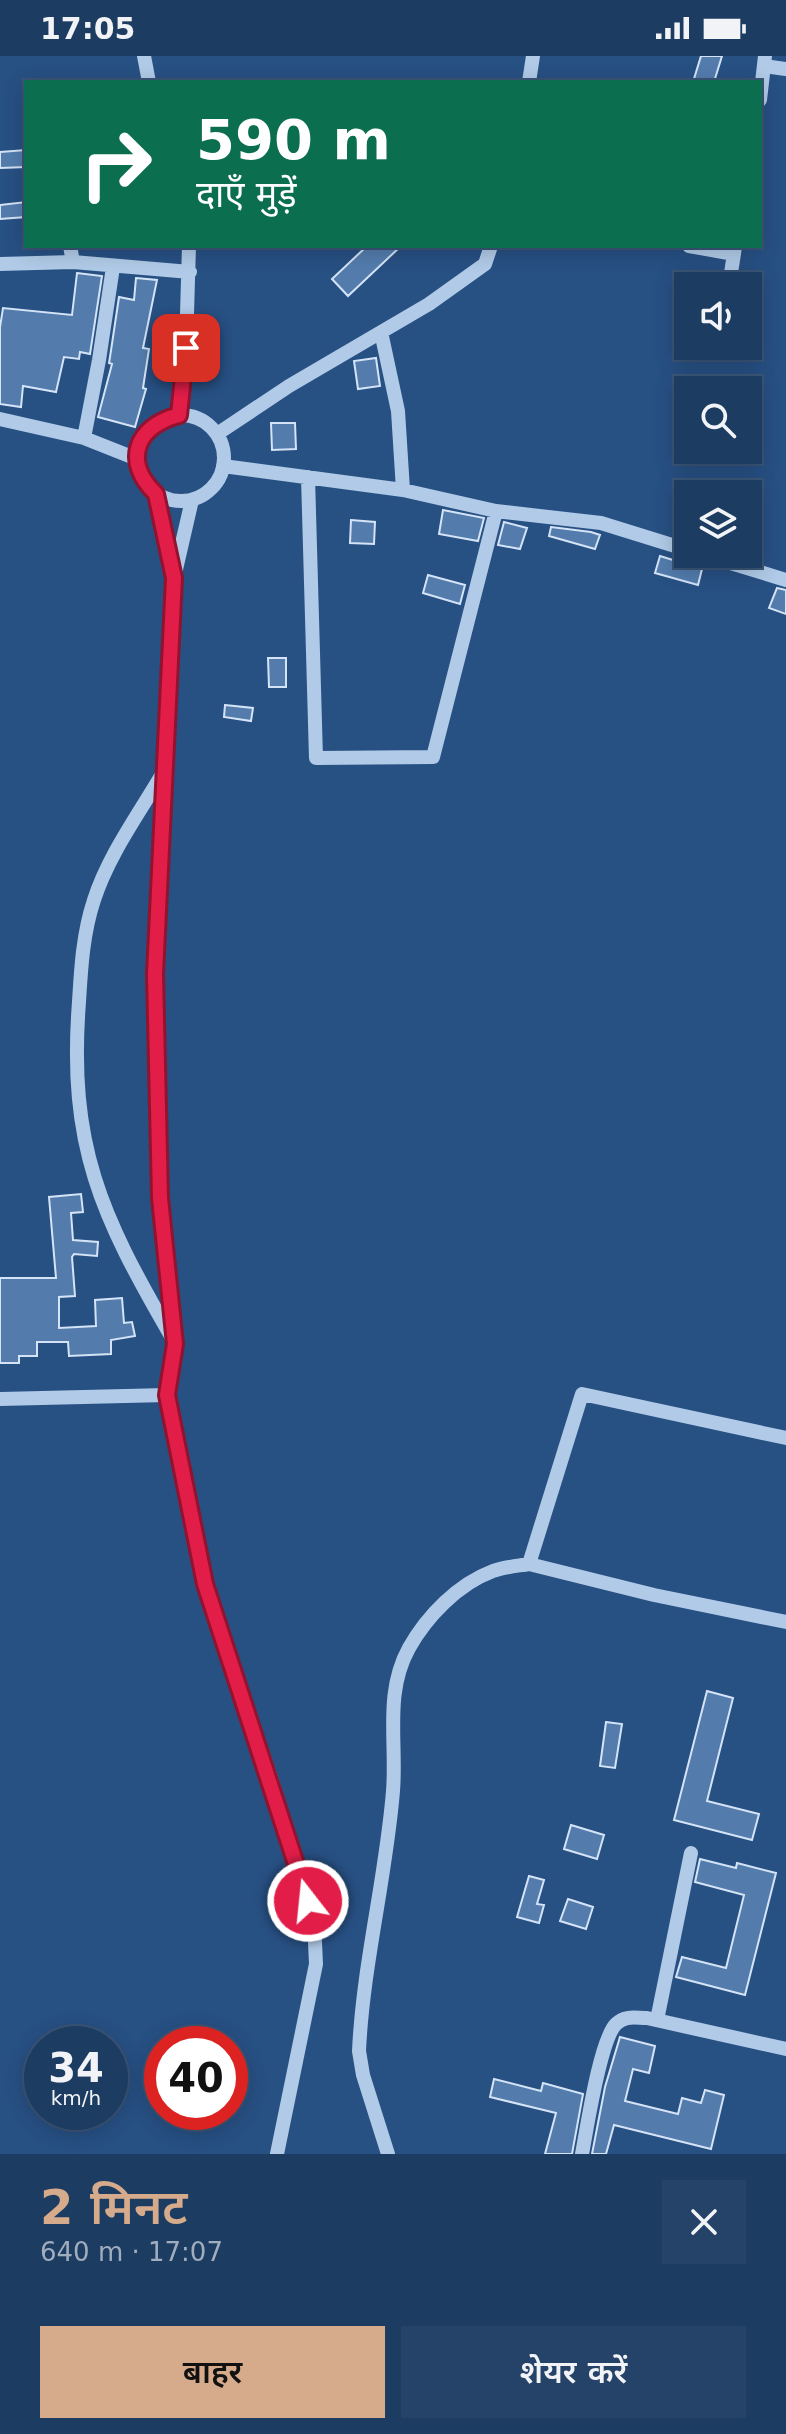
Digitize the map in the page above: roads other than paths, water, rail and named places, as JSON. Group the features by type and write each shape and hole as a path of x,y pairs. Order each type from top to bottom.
{"street":[{"path":"144,56 149,80"},
{"path":"529,80 533,56"},
{"path":"764,61 786,69"},
{"path":"70,248 73,262"},
{"path":"179,415 189,248"},
{"path":"217,434 429,304 485,264 490,248"},
{"path":"712,248 734,250 731,272"},
{"path":"0,264 73,262 190,272"},
{"path":"84,438 113,267"},
{"path":"381,332 399,422 403,490"},
{"path":"179,415 204,421 217,434 222,444 223,466 214,487 192,500 177,501 156,494 146,484 137,459 139,444 146,431 158,421 179,415"},
{"path":"0,419 84,438 137,459"},
{"path":"223,466 403,490 496,511 601,523 674,546"},
{"path":"308,477 316,758 433,757 496,511"},
{"path":"156,494 174,578"},
{"path":"192,500 174,578 155,974 160,1198 175,1344 167,1395 205,1584 271,1778 314,1921 316,1964 277,2154"},
{"path":"747,568 786,580"},
{"path":"163,771 94,898 84,941 76,1048 77,1103 90,1167 107,1217 126,1258 175,1344"},
{"path":"529,1564 582,1394 786,1438"},
{"path":"0,1399 167,1395"},
{"path":"388,2154 363,2075 359,2051 360,2025 393,1790 391,1721 396,1684 408,1651 425,1622 458,1590 493,1571 529,1564 654,1595 786,1622"},
{"path":"657,2020 691,1853"},
{"path":"582,2154 606,2043 615,2024 628,2017 657,2020 786,2049"}]}
